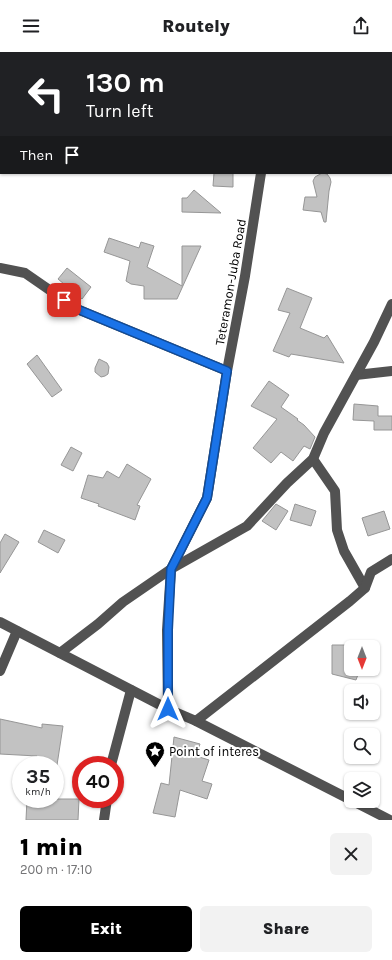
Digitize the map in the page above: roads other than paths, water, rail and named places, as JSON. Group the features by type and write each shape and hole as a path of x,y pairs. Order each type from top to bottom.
{"street":[{"name":"Teteramon-Juba Road","path":"168,709 168,630 171,569 207,498 261,174"},
{"path":"0,268 25,273 77,309 227,371"},
{"path":"60,653 98,624 123,602 171,569 247,526 313,459 333,414 374,342 392,304"},
{"path":"356,375 392,371"},
{"path":"313,459 335,492 337,530 344,551 365,588"},
{"path":"196,721 350,601 365,588 371,572 392,559"},
{"path":"0,622 168,709 196,721 344,797"},
{"path":"0,670 16,631"},
{"path":"113,756 131,690"},
{"path":"104,820 106,808"},
{"path":"366,808 390,820"}],"place":[{"name":"Point of interes","path":"155,768"}]}
